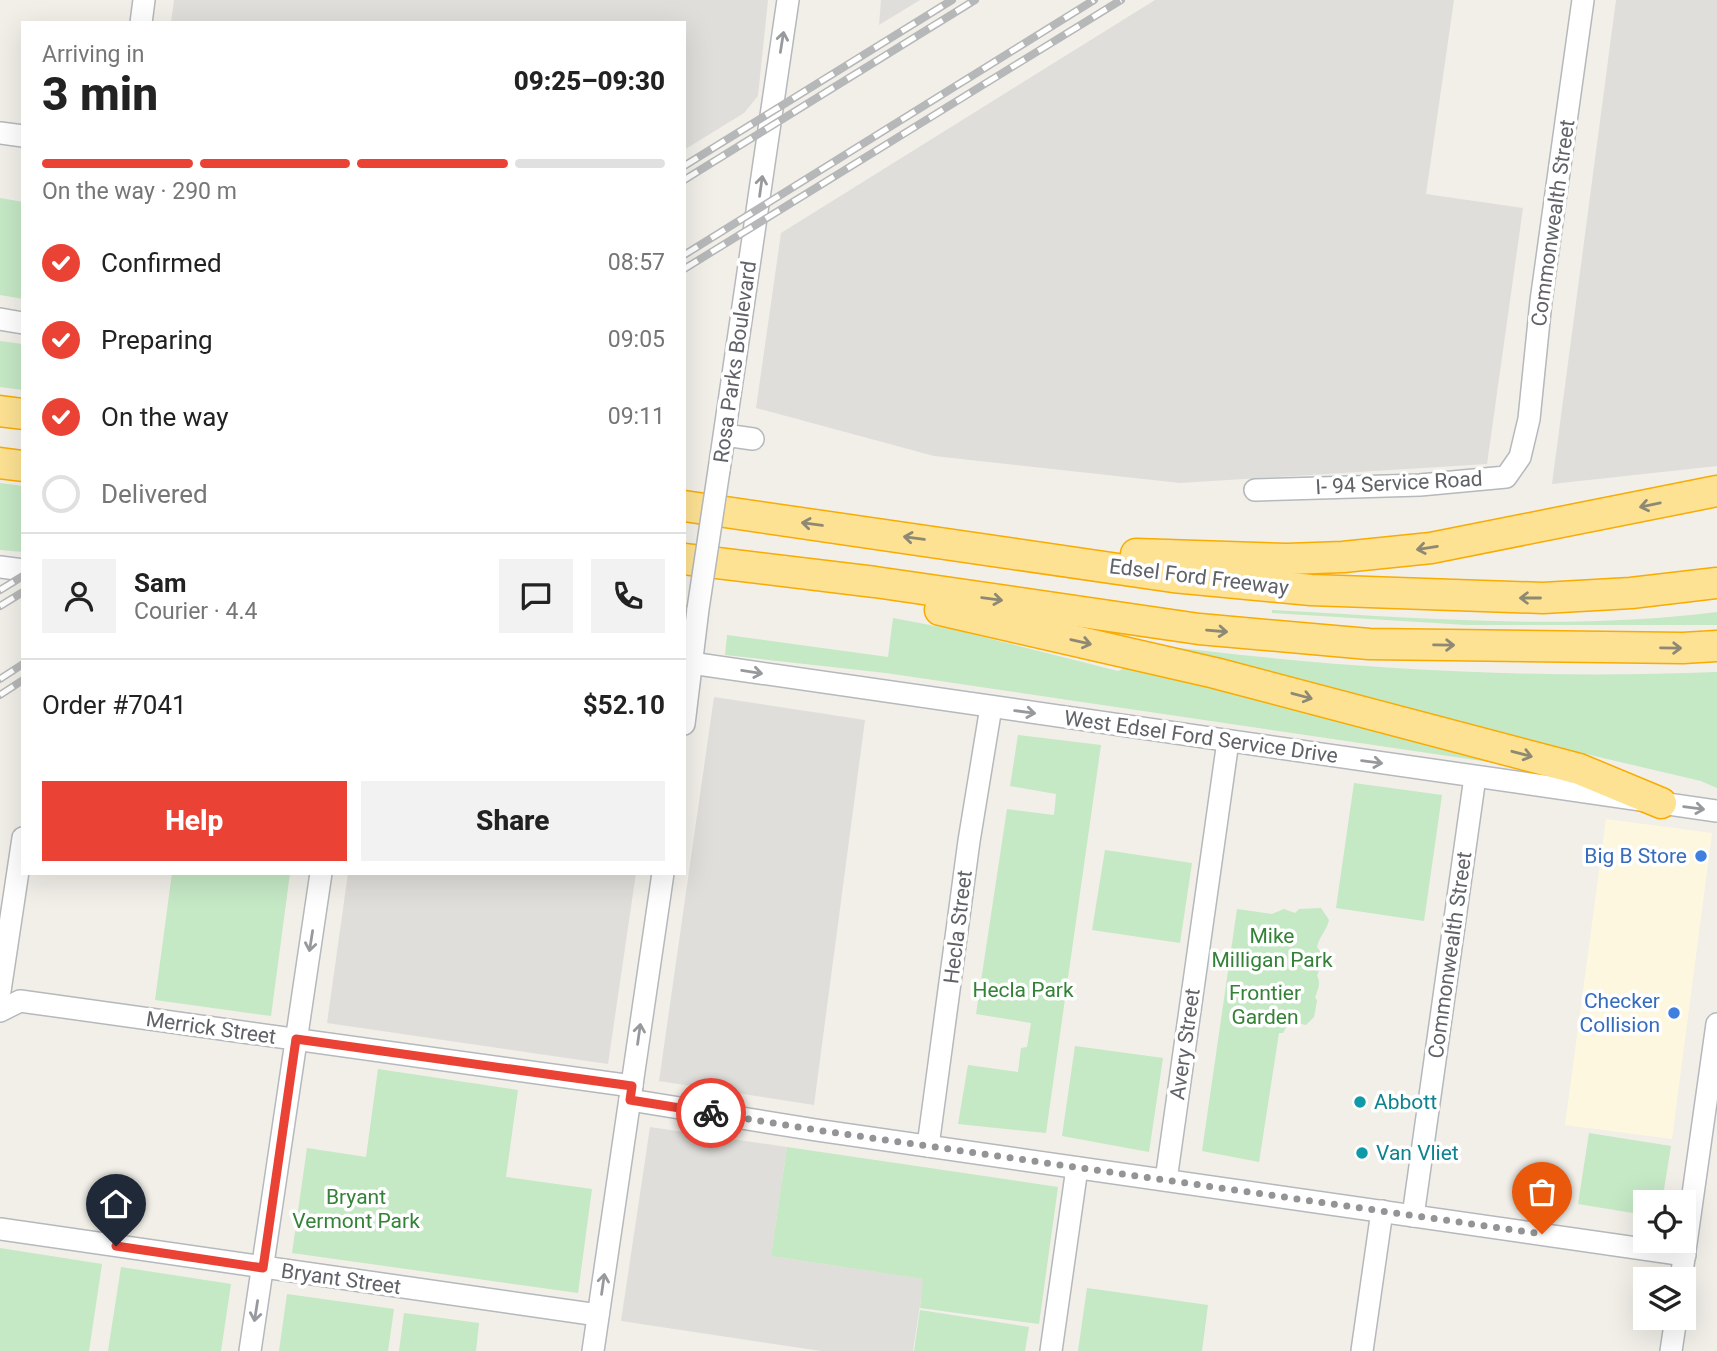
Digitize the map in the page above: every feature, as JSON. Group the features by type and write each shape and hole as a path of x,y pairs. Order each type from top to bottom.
{"highway":[{"path":"0,411 21,414"},
{"path":"0,463 21,466"},
{"path":"1030,555 1137,554 1287,559 1389,553 1431,548 1717,491"},
{"name":"Edsel Ford Freeway","path":"686,506 1173,577 1311,590 1504,598 1631,593 1717,583"},
{"path":"686,559 876,582 1199,629 1369,644 1683,649 1717,646"},
{"path":"876,582 930,607 1215,673 1579,769 1661,803"}],"street":[{"path":"141,21 144,0"},
{"name":"Rosa Parks Boulevard","path":"686,700 689,663 788,0"},
{"name":"Commonwealth Street","path":"1524,446 1541,301 1583,0"},
{"path":"0,133 21,136"},
{"path":"0,319 21,323"},
{"path":"725,435 753,439"},
{"name":"I- 94 Service Road","path":"1255,490 1420,485 1506,477 1514,468 1524,446"},
{"path":"0,567 21,570"},
{"name":"West Edsel Ford Service Drive","path":"689,663 1717,811"},
{"name":"Hecla Street","path":"928,1146 969,841 991,707"},
{"name":"Avery Street","path":"1166,1180 1228,741"},
{"name":"Commonwealth Street","path":"1413,1216 1475,776"},
{"path":"0,991 21,851"},
{"path":"250,1351 321,875"},
{"path":"593,1351 663,875"},
{"name":"Merrick Street","path":"0,1011 20,1002 296,1039 631,1093 928,1146 1685,1255"},
{"path":"1683,1267 1717,1024"},
{"path":"1051,1351 1077,1168"},
{"path":"1362,1351 1382,1211"},
{"name":"Bryant Street","path":"0,1229 598,1315"},
{"path":"1671,1351 1674,1330"}],"shaded area":[{"path":"174,0 768,0 758,96 744,113 686,149 686,21 171,21"},
{"path":"881,0 920,0 879,25"},
{"path":"1155,0 1454,0 1426,194 1523,208 1487,464 1180,483 934,456 756,408 781,233"},
{"path":"1616,0 1717,0 1717,466 1552,484"},
{"path":"714,697 865,720 814,1105 659,1081"},
{"path":"1606,819 1712,833 1672,1139 1565,1125"},
{"path":"348,875 636,875 608,1064 327,1023"},
{"path":"650,1127 787,1147 771,1256 924,1279 913,1351 821,1351 621,1321"}],"green space":[{"path":"0,198 21,202 21,299 0,295"},
{"path":"0,341 21,344 21,390 0,387"},
{"path":"0,483 21,486 21,552 0,550"},
{"path":"1272,610 1550,622 1661,618 1717,612 1717,625 1467,625 1272,613"},
{"path":"893,618 956,630 1118,671 1127,667 1523,767 886,673 725,655 727,635 888,657"},
{"path":"1140,643 1284,659 1428,670 1572,674 1717,672 1717,788 1701,781 1143,650"},
{"name":"Hecla Park","path":"1018,735 1101,745 1046,1133 958,1124 968,1065 1018,1072 1021,1048 1027,1047 1031,1023 976,1014 1007,809 1054,815 1056,794 1010,786"},
{"path":"1354,783 1442,795 1424,921 1336,908"},
{"path":"1105,850 1192,863 1180,943 1092,930"},
{"path":"172,875 290,875 271,1016 155,1000"},
{"path":"1321,908 1329,920 1317,947 1324,957 1317,976 1319,984 1314,1017 1306,1025 1289,1021 1283,1033 1279,1033 1259,1162 1202,1151 1237,909 1272,914 1284,909 1295,913 1299,909"},
{"path":"1075,1046 1163,1058 1149,1152 1062,1136"},
{"name":"Bryant Vermont Park","path":"378,1069 518,1090 506,1177 592,1189 578,1293 292,1253 307,1148 366,1157"},
{"path":"1589,1133 1671,1146 1664,1190 1633,1190 1633,1213 1578,1204"},
{"path":"787,1147 1058,1187 1039,1324 920,1308 923,1279 771,1256"},
{"path":"0,1248 102,1264 89,1351 0,1351"},
{"path":"121,1267 231,1284 221,1351 108,1351"},
{"path":"1087,1288 1208,1305 1202,1351 1078,1351"},
{"path":"287,1294 394,1309 388,1351 279,1351"},
{"path":"920,1310 1029,1327 1025,1351 914,1351"},
{"path":"404,1313 479,1323 476,1351 399,1351"}],"railway":[{"path":"686,165 952,0"},
{"path":"686,179 975,0"},
{"path":"686,254 1094,0"},
{"path":"686,268 1121,0"},
{"path":"0,590 21,577"},
{"path":"0,606 21,593"},
{"path":"0,679 21,665"},
{"path":"0,695 21,681"}],"way so far":[{"path":"711,1113 1542,1234"}],"place":[{"name":"Big B Store","path":"1701,856"},
{"name":"Checker Collision","path":"1674,1013"},
{"name":"Abbott","path":"1360,1102"},
{"name":"Van Vliet","path":"1362,1153"}],"route":[{"path":"116,1246 263,1268 296,1039 632,1086 630,1100 711,1113"}],"park label":[{"name":"Mike Milligan Park","path":"1272,948"},
{"name":"Frontier Garden","path":"1265,1005"}]}
